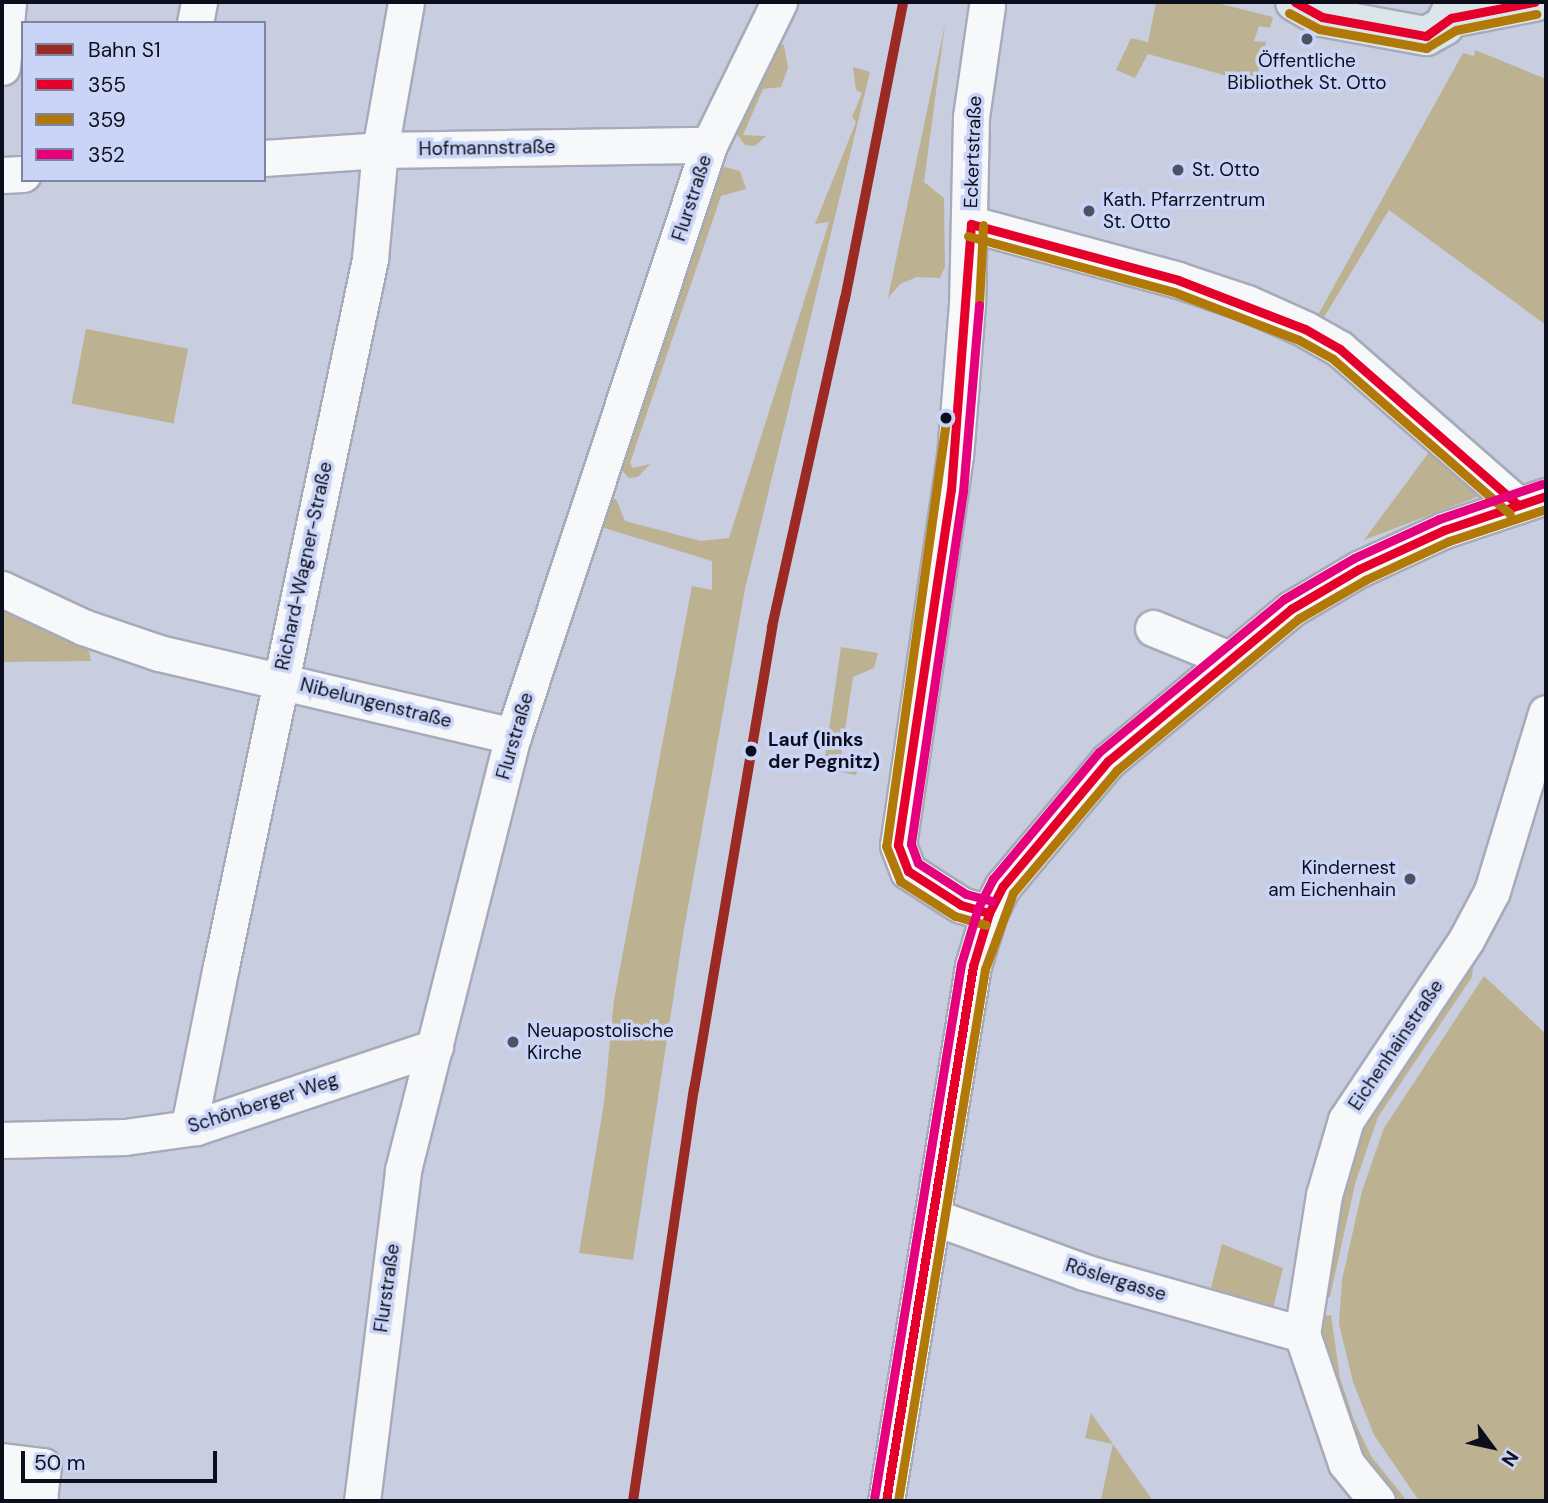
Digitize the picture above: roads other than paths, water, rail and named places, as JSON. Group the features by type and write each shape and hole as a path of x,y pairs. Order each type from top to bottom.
{"main road":[{"path":"1296,2 1321,16 1426,36 1453,10 1534,2"}],"street":[{"path":"2,67 8,2"},
{"path":"195,21 199,2"},
{"name":"Richard-Wagner-Straße","path":"196,1127 191,1116 279,680 370,260 380,150 406,2"},
{"name":"Flurstraße","path":"362,1501 403,1170 513,736 709,145 779,2"},
{"name":"Eckertstraße","path":"987,6 971,117 971,224 951,489 898,845 908,871 961,905 989,913"},
{"name":"Hofmannstraße","path":"266,159 380,150 709,145"},
{"path":"2,175 21,174"},
{"path":"971,224 1178,280 1247,303 1305,329 1340,349 1532,500"},
{"path":"886,1501 934,1217 968,992 989,913 1003,886 1045,831 1108,761 1227,658 1291,609 1359,569 1444,530 1532,500"},
{"name":"Nibelungenstraße","path":"2,589 83,627 159,653 513,736"},
{"path":"1153,628 1227,658"},
{"name":"Eichenhainstraße","path":"1377,1501 1346,1463 1302,1334 1320,1219 1346,1119 1466,940 1492,891 1546,713"},
{"name":"Schönberger Weg","path":"2,1140 125,1137 196,1127 435,1047"},
{"name":"Röslergasse","path":"934,1217 1084,1272 1302,1334"},
{"path":"2,1461 43,1466 39,1500 2,1495"}],"rail line":[{"name":"S1","path":"633,1501 694,1090 772,627 845,299 903,2"}],"place":[{"name":"Öffentliche Bibliothek St. Otto","path":"1307,39"},
{"name":"St. Otto","path":"1178,170"},
{"name":"Kath. Pfarrzentrum St. Otto","path":"1089,211"},
{"name":"Lauf (links der Pegnitz)","path":"751,751"},
{"name":"Kindernest am Eichenhain","path":"1410,879"},
{"name":"Neuapostolische Kirche","path":"513,1042"}]}
